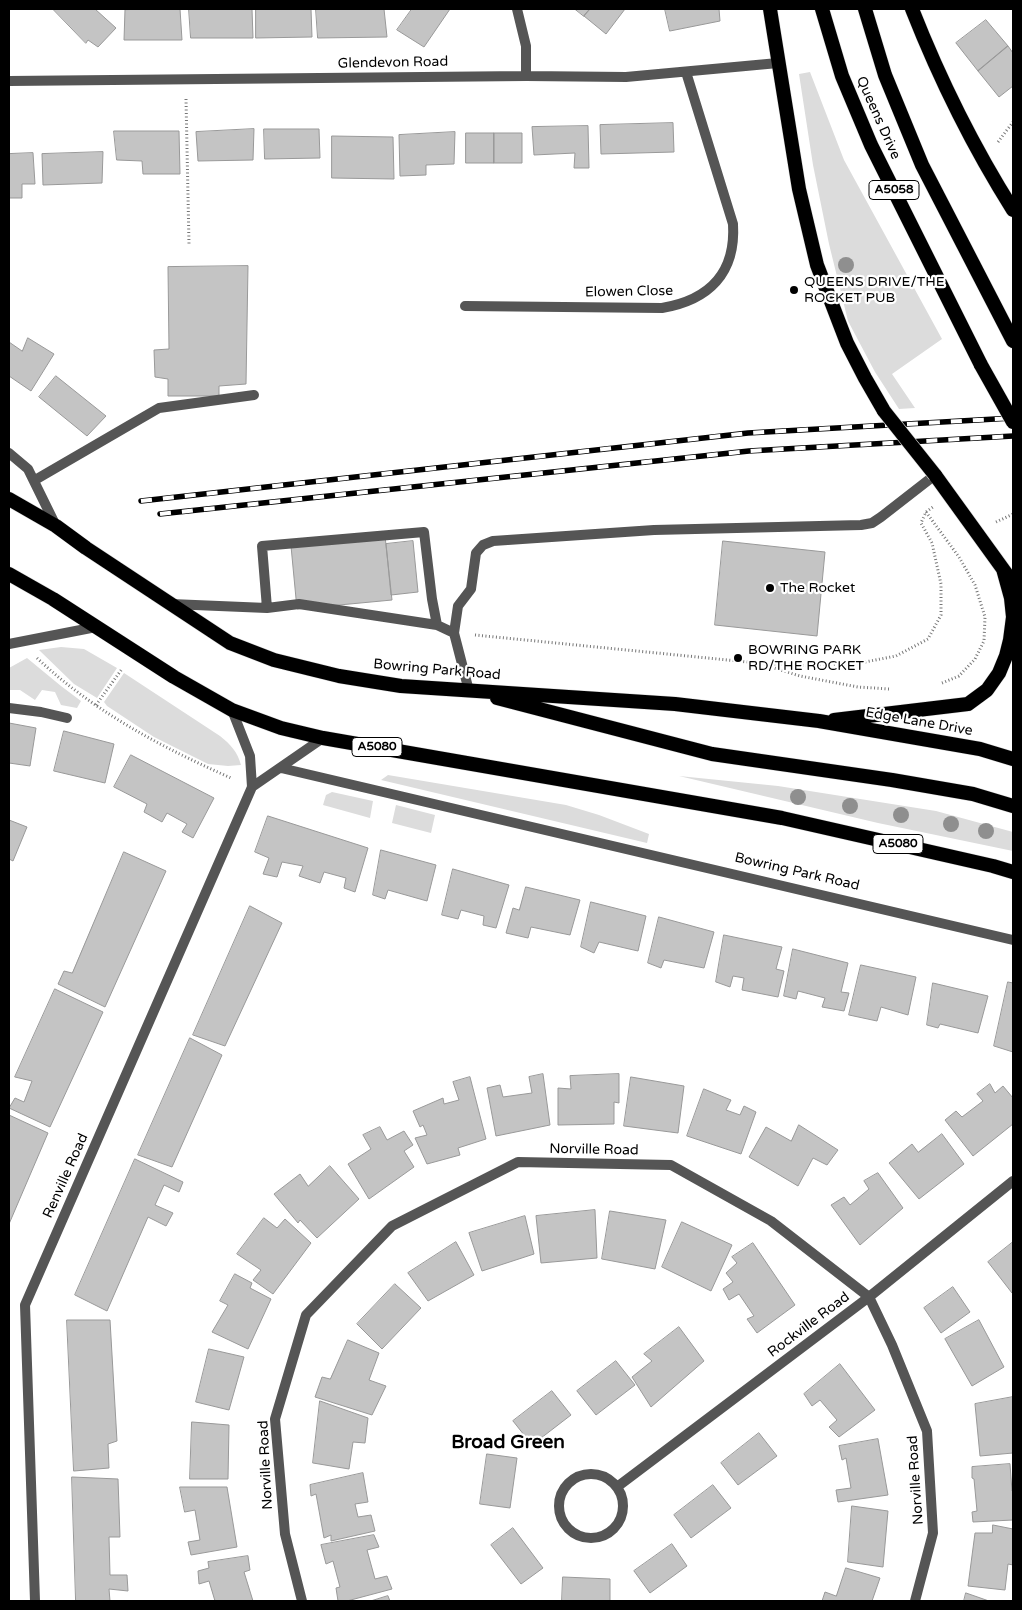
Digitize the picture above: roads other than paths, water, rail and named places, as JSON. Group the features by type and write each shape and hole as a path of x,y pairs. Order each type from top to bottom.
{"highway":[{"path":"770,9 799,189 817,265 847,344 884,411 935,475 1013,582"},
{"name":"Queens Drive","path":"822,9 842,76 871,144 981,365 1013,422"},
{"name":"Queens Drive","path":"865,9 885,75 922,165 1013,341"},
{"path":"912,9 963,124 1013,210"},
{"name":"Bowring Park Road","path":"9,499 56,526 86,548 230,643 274,660 339,676 401,686 675,704 819,721"},
{"path":"819,721 968,704 987,690 999,674 1010,640 1013,617 1011,598 1003,569"},
{"name":"A5080","path":"9,574 53,599 174,677 232,710 281,728 323,738 782,818 1013,872"},
{"path":"469,691 712,754 892,780 973,794 1013,806"},
{"name":"Edge Lane Drive","path":"819,721 980,750 1013,759"}],"street":[{"path":"517,9 526,46 526,76"},
{"name":"Glendevon Road","path":"9,81 526,76 626,77 778,62"},
{"name":"Elowen Close","path":"465,306 662,308 680,305 696,298 711,287 724,272 731,257 734,240 733,224 686,72"},
{"path":"1000,188 1013,197"},
{"path":"34,480 159,408 254,395"},
{"path":"9,453 28,469 56,526"},
{"path":"469,691 454,633 458,606 471,589 476,553 483,545 492,541 654,530 861,525 872,523 882,517 935,475"},
{"path":"267,608 262,546 424,532 437,625"},
{"path":"168,603 267,608 299,604 437,625 454,633"},
{"path":"12,643 96,628"},
{"path":"9,708 67,718"},
{"name":"Renville Road","path":"35,1601 25,1305 252,787 250,756 232,710"},
{"path":"252,787 323,738"},
{"name":"Bowring Park Road","path":"280,768 1013,940"},
{"name":"Norville Road","path":"302,1601 285,1534 275,1419 306,1314 392,1226 518,1162 671,1165 771,1221 869,1297 892,1345 927,1432 933,1533 915,1601"},
{"name":"Rockville Road","path":"617,1487 869,1297 1013,1181"},
{"path":"588,1474 599,1475 617,1487 622,1496 623,1511 617,1526 610,1533 590,1539 580,1537 571,1532 564,1524 560,1514 559,1503 562,1492 568,1484 588,1474"}],"railway":[{"path":"141,501 748,433 1013,418"},
{"path":"160,514 749,451 1013,436"}],"place":[{"name":"QUEENS DRIVE/THE ROCKET PUB","path":"794,290"},
{"name":"The Rocket","path":"770,588"},
{"name":"BOWRING PARK RD/THE ROCKET","path":"738,658"}],"district":[{"name":"Broad Green","path":"508,1443"}]}
